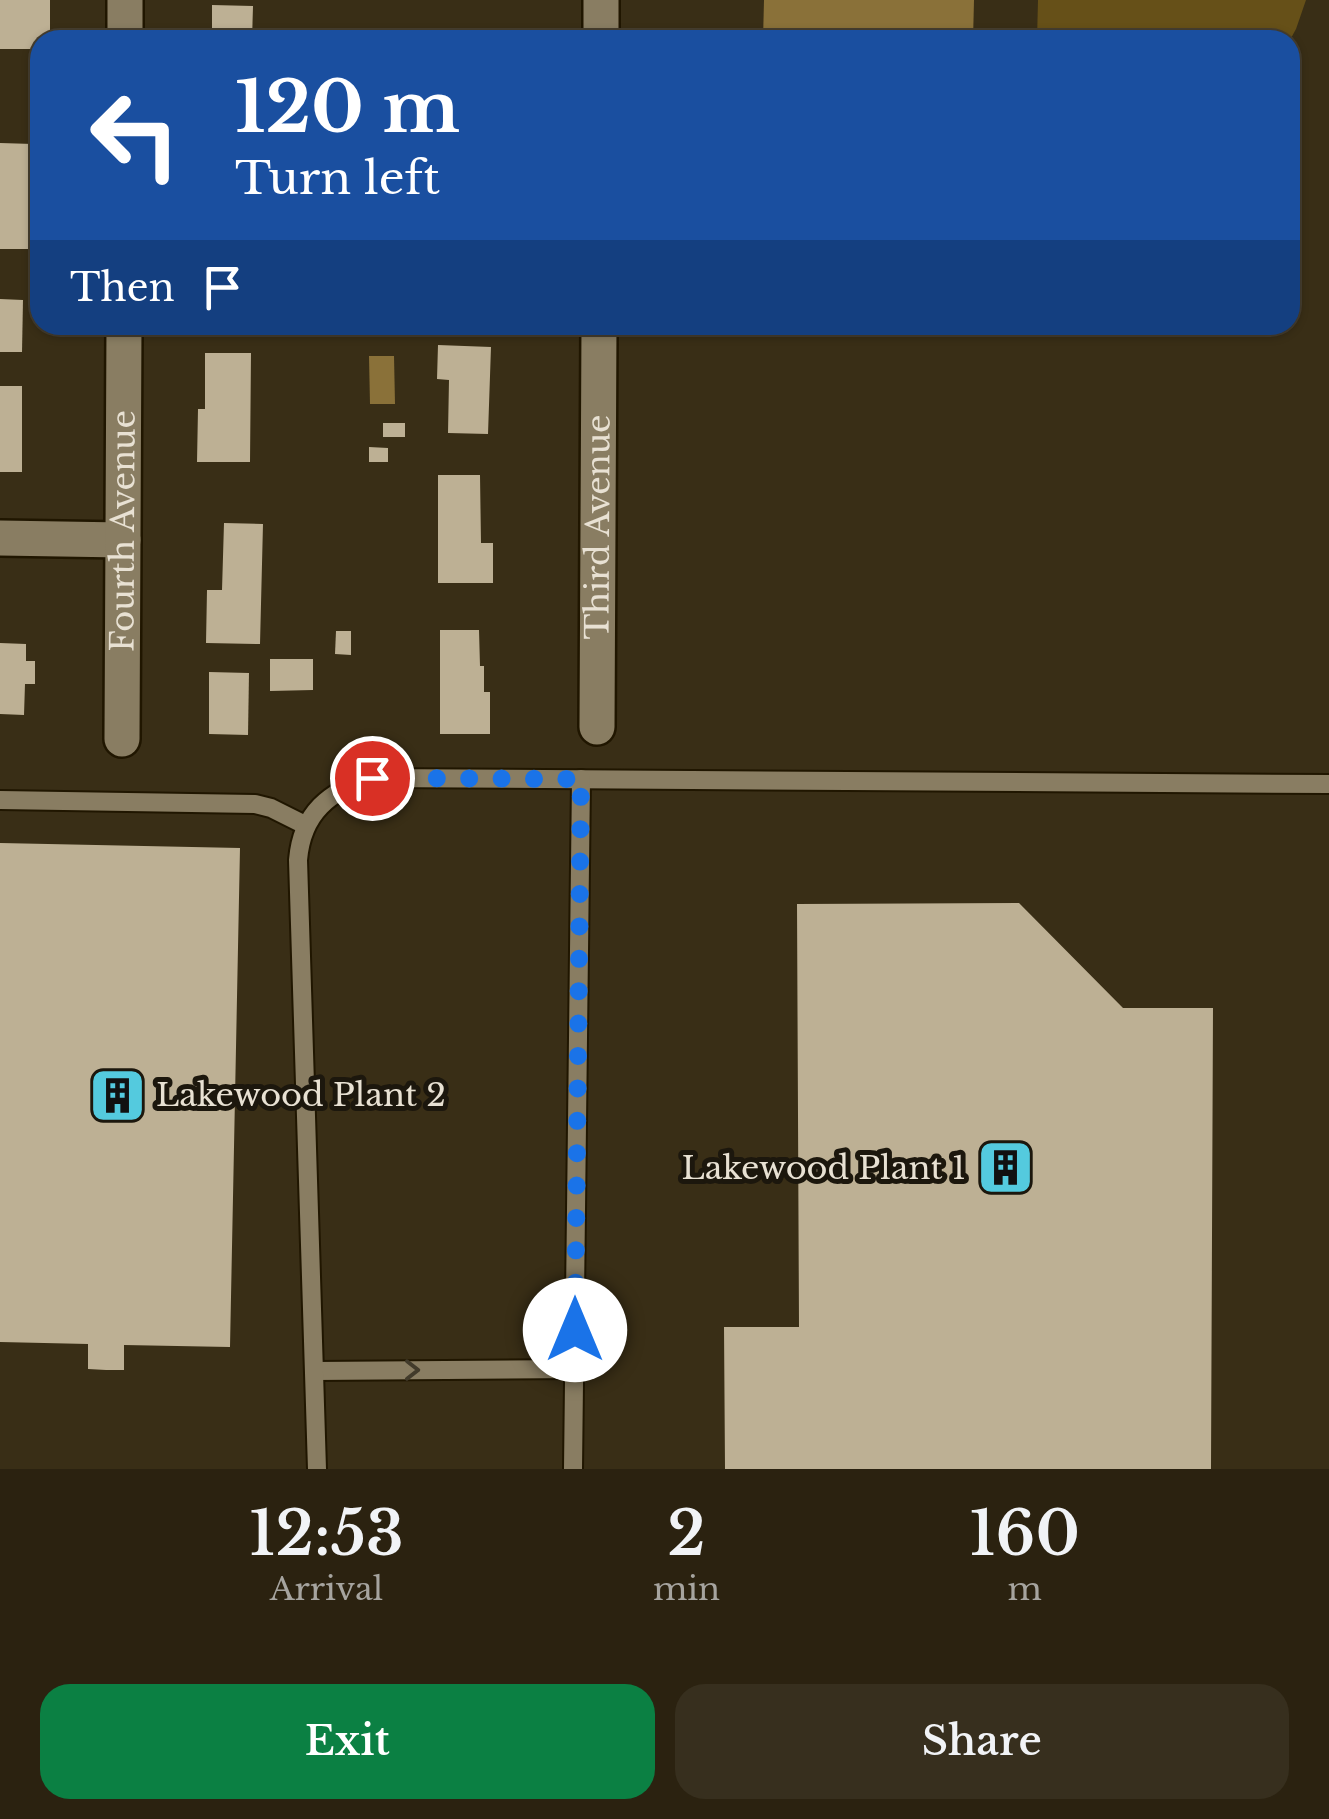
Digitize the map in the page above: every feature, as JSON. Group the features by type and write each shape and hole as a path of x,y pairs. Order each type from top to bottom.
{"street":[{"path":"125,0 125,30"},
{"path":"601,30 602,0"},
{"name":"Fourth Avenue","path":"122,740 124,335"},
{"name":"Third Avenue","path":"597,727 600,335"},
{"path":"0,538 123,540"}],"lane":[{"path":"317,1469 298,860 305,826 334,794 372,778 1329,784"},
{"path":"574,1469 581,779"},
{"path":"0,800 256,804 305,826"},
{"path":"315,1371 574,1369"}],"shaded area":[{"path":"764,0 974,0 973,30 763,30"},
{"path":"1038,0 1306,0 1295,30 1037,30"},
{"path":"369,356 394,356 395,404 370,404"}],"building":[{"path":"0,0 50,0 50,30 30,30 30,49 0,49"},
{"path":"212,5 253,6 252,30 212,30"},
{"path":"0,143 30,144 30,249 0,249"},
{"path":"0,299 23,300 22,352 0,352"},
{"path":"438,345 491,347 488,434 448,433 449,380 437,379"},
{"path":"205,353 251,353 250,462 197,462 198,409 205,409"},
{"path":"0,386 22,386 22,472 0,472"},
{"path":"383,423 405,423 405,437 383,437"},
{"path":"369,447 388,448 388,462 369,462"},
{"path":"438,475 480,475 481,543 493,543 493,583 438,583"},
{"path":"224,523 263,524 260,644 206,643 207,590 222,590"},
{"path":"440,630 479,630 484,692 490,692 490,734 440,734"},
{"path":"336,631 351,631 351,655 335,654"},
{"path":"0,643 26,644 26,661 35,661 35,684 25,684 24,715 0,714"},
{"path":"270,659 313,659 313,690 270,691"},
{"path":"209,672 249,673 248,735 209,734"},
{"name":"Lakewood Plant 2","path":"0,843 240,848 230,1347 124,1345 124,1370 106,1370 88,1369 88,1344 0,1342"},
{"name":"Lakewood Plant 1","path":"1019,903 1123,1008 1213,1008 1211,1469 725,1469 724,1327 799,1327 797,904"}],"place":[{"name":"Lakewood Plant 2","path":"117,1095"},
{"name":"Lakewood Plant 1","path":"1005,1168"}],"route":[{"path":"372,778 581,779 575,1330"}]}
